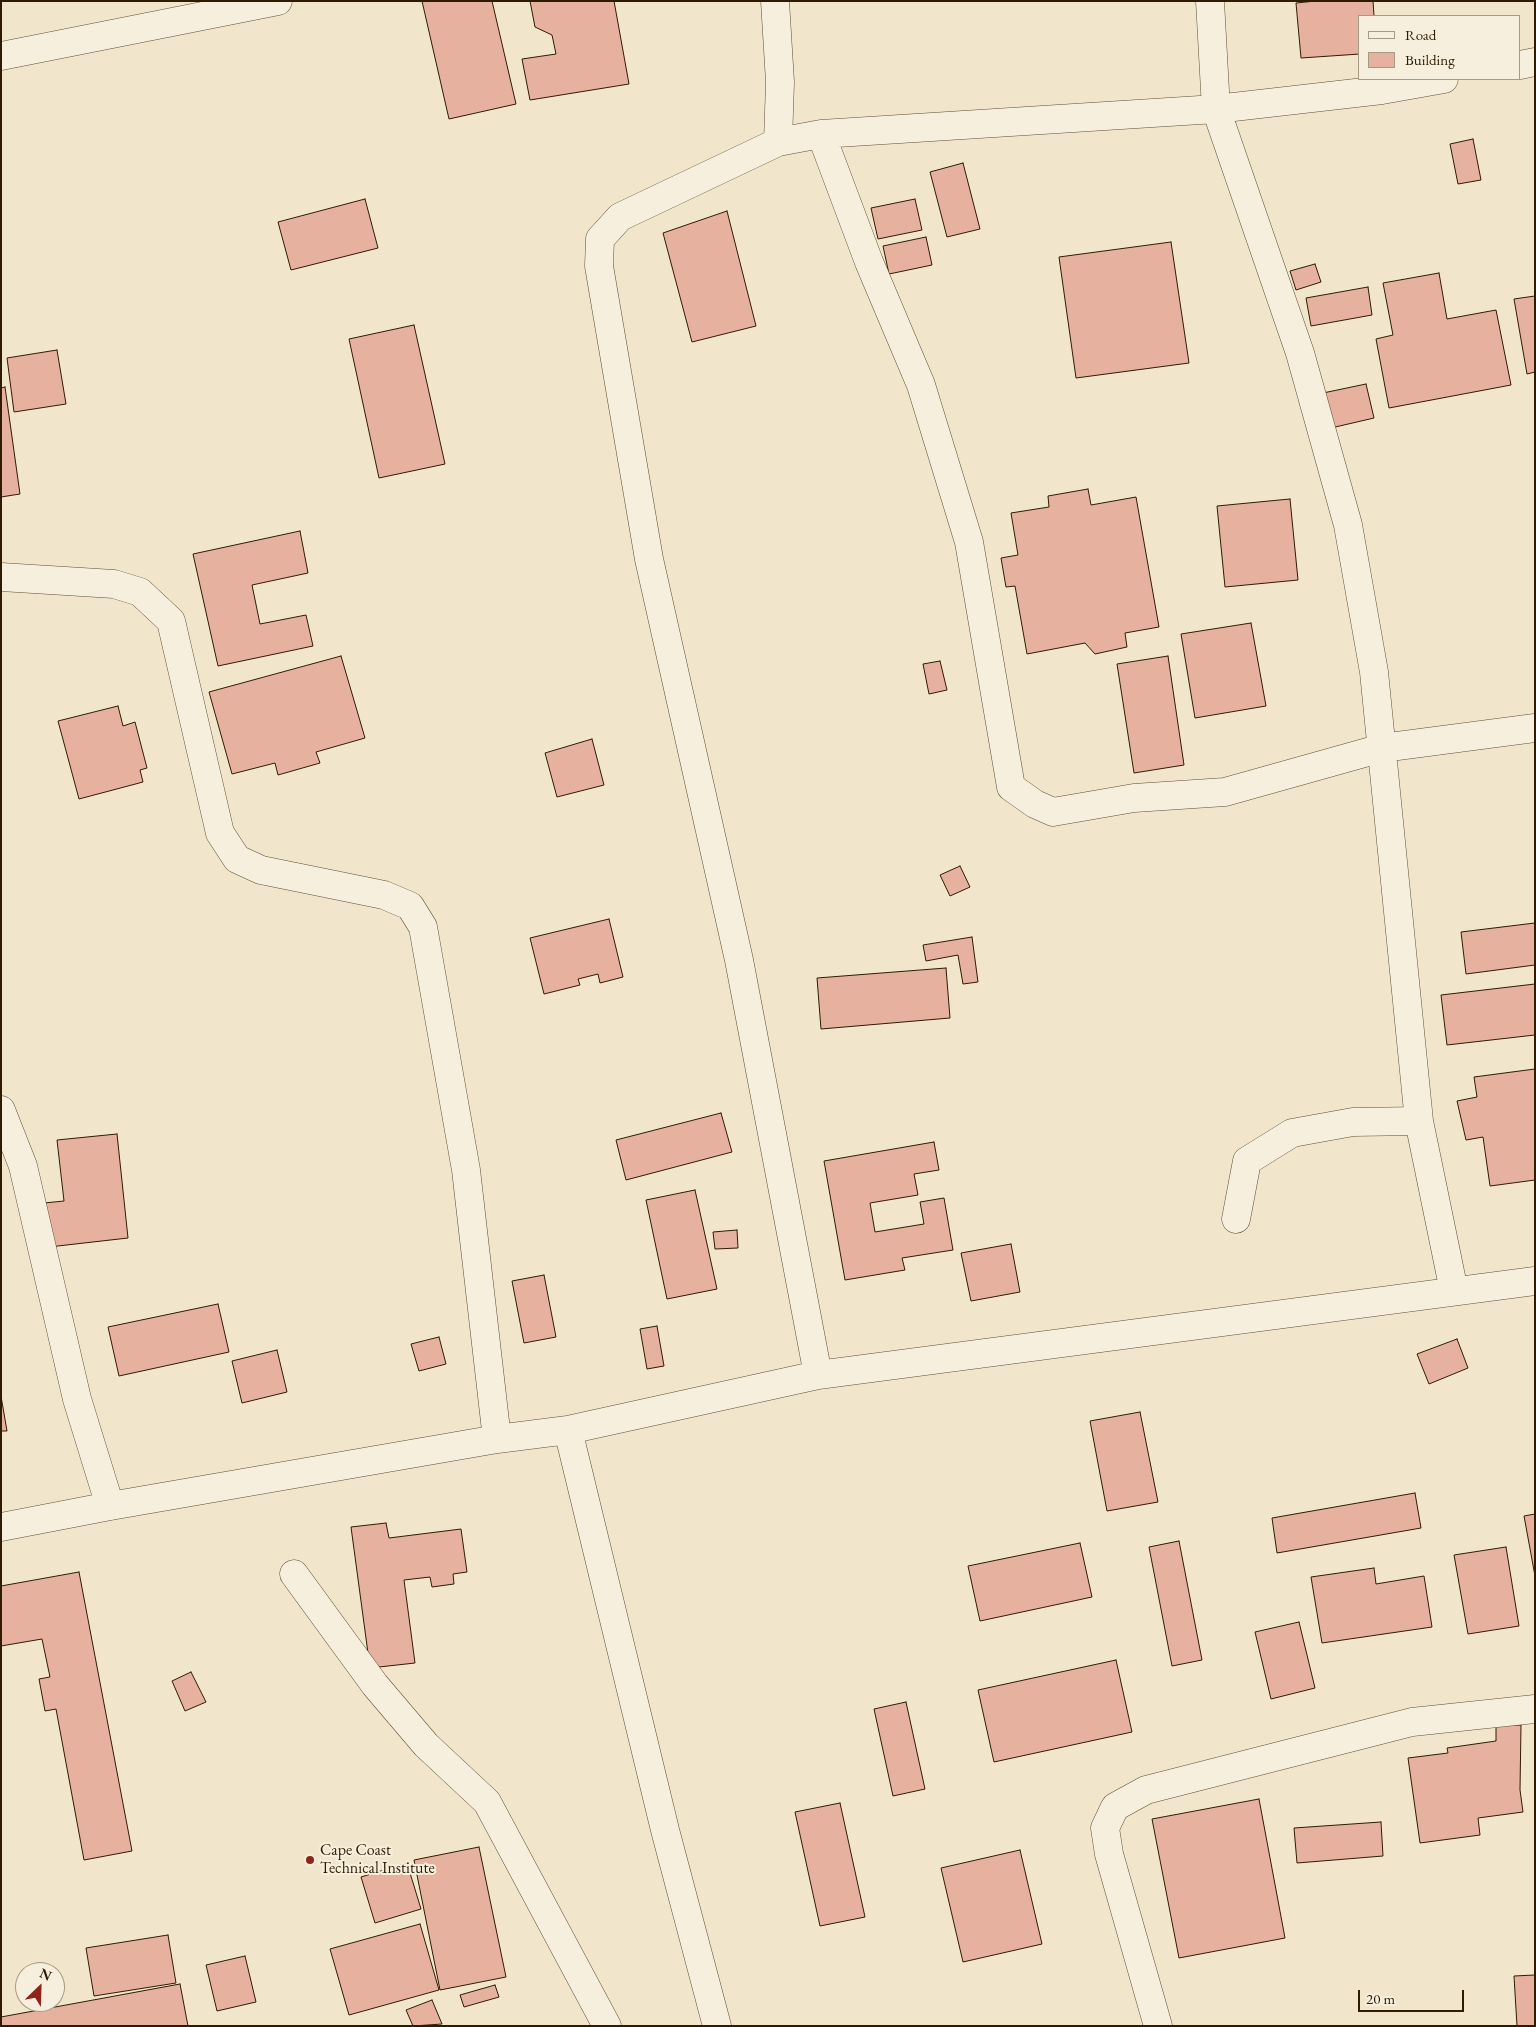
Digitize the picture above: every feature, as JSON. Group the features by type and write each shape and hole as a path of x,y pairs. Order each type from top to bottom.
{"street":[{"path":"1,56 278,1"},
{"path":"776,1 780,82 778,142"},
{"path":"1210,1 1216,109 1300,353 1348,524 1374,672 1419,1121 1454,1291"},
{"path":"1521,65 1535,62"},
{"path":"818,1376 739,960 649,558 599,266 600,239 620,217 778,142 822,134 1216,109 1382,90 1438,80"},
{"path":"822,134 869,262 921,385 969,542 1011,787 1035,804 1053,812 1134,798 1225,792 1382,748 1535,728"},
{"path":"1,577 114,584 140,592 171,621 220,834 237,860 261,870 384,895 410,906 423,927 466,1170 497,1440"},
{"path":"1,1110 24,1166 75,1390 110,1506"},
{"path":"1236,1219 1247,1161 1292,1134 1353,1122 1419,1121"},
{"path":"1,1527 110,1506 497,1440 568,1430 818,1376 1535,1281"},
{"path":"568,1430 665,1830 717,2026"},
{"path":"294,1574 375,1685 426,1744 487,1802 607,2026"},
{"path":"1158,2026 1108,1854 1105,1828 1114,1807 1146,1790 1412,1722 1535,1709"}],"building":[{"path":"422,1 492,1 516,104 449,119"},
{"path":"530,1 614,1 629,84 530,100 522,59 556,54 552,35 535,27"},
{"path":"1373,1 1374,15 1358,15 1358,54 1301,58 1296,3"},
{"path":"1473,139 1481,180 1458,184 1450,144"},
{"path":"963,163 980,229 947,237 930,172"},
{"path":"365,199 378,248 291,270 278,222"},
{"path":"915,199 922,230 878,239 871,208"},
{"path":"727,211 756,326 692,342 663,233"},
{"path":"926,237 932,265 889,274 883,246"},
{"path":"1171,242 1189,363 1076,378 1059,257"},
{"path":"1315,264 1321,282 1296,290 1290,271"},
{"path":"1439,273 1447,319 1496,310 1511,385 1389,408 1376,339 1393,335 1383,283"},
{"path":"1368,287 1372,315 1311,326 1306,298"},
{"path":"1535,296 1535,372 1527,374 1514,299"},
{"path":"414,325 445,464 379,478 349,339"},
{"path":"57,350 66,404 14,412 7,358"},
{"path":"1366,384 1374,418 1331,428 1323,393"},
{"path":"5,387 20,494 1,497 1,388"},
{"path":"1088,489 1091,505 1136,497 1159,627 1125,633 1127,647 1095,654 1085,643 1027,654 1015,586 1006,587 1001,558 1018,555 1011,513 1049,507 1048,496"},
{"path":"1290,499 1298,580 1225,587 1217,506"},
{"path":"300,531 308,573 252,585 260,624 306,615 313,646 218,666 193,554"},
{"path":"1251,623 1266,706 1195,718 1181,634"},
{"path":"341,656 365,738 316,752 320,763 278,775 275,763 232,774 209,692"},
{"path":"1168,656 1184,765 1134,773 1117,664"},
{"path":"940,661 947,690 929,694 923,664"},
{"path":"118,706 123,726 135,722 147,768 140,770 143,782 79,799 58,721"},
{"path":"592,739 604,785 557,797 545,753"},
{"path":"960,866 970,887 950,896 940,875"},
{"path":"609,919 623,977 600,983 598,974 578,979 580,985 544,994 530,938"},
{"path":"1535,923 1535,965 1466,974 1461,932"},
{"path":"972,937 978,982 963,984 958,955 926,961 923,945"},
{"path":"946,968 950,1018 821,1029 817,978"},
{"path":"1535,984 1535,1035 1447,1045 1441,995"},
{"path":"1535,1069 1535,1180 1490,1186 1483,1137 1466,1140 1457,1101 1477,1097 1474,1077"},
{"path":"721,1113 732,1152 626,1180 616,1140"},
{"path":"117,1134 128,1238 49,1247 44,1203 64,1201 57,1140"},
{"path":"934,1142 939,1170 914,1174 918,1195 870,1203 875,1232 924,1224 920,1202 944,1198 953,1250 902,1258 905,1270 845,1280 824,1161"},
{"path":"695,1190 717,1289 667,1299 646,1200"},
{"path":"737,1230 738,1248 715,1249 713,1232"},
{"path":"1011,1244 1020,1292 971,1301 961,1253"},
{"path":"544,1275 556,1337 524,1343 512,1281"},
{"path":"218,1304 229,1352 119,1376 108,1327"},
{"path":"657,1326 664,1366 647,1369 640,1329"},
{"path":"439,1337 446,1364 419,1371 411,1344"},
{"path":"1457,1339 1468,1368 1429,1384 1417,1354"},
{"path":"277,1350 287,1392 242,1403 232,1361"},
{"path":"1,1396 7,1431 1,1431"},
{"path":"1140,1412 1158,1502 1107,1511 1090,1421"},
{"path":"1415,1493 1421,1528 1277,1553 1272,1518"},
{"path":"1535,1514 1535,1576 1524,1516"},
{"path":"386,1523 389,1538 461,1529 467,1572 453,1574 454,1584 432,1587 430,1577 404,1580 415,1663 370,1668 351,1527"},
{"path":"1179,1541 1202,1660 1172,1666 1149,1547"},
{"path":"1080,1543 1092,1597 980,1621 968,1566"},
{"path":"1506,1547 1519,1626 1468,1634 1454,1555"},
{"path":"1374,1568 1376,1584 1424,1576 1432,1627 1322,1643 1311,1577"},
{"path":"79,1572 132,1851 84,1860 56,1709 45,1711 39,1679 50,1677 42,1639 1,1646 1,1586"},
{"path":"1299,1622 1315,1688 1271,1699 1255,1632"},
{"path":"1116,1660 1132,1732 994,1762 978,1690"},
{"path":"191,1672 206,1702 185,1711 172,1681"},
{"path":"906,1702 925,1789 893,1796 874,1709"},
{"path":"1496,1725 1521,1725 1520,1790 1523,1812 1478,1818 1480,1835 1420,1843 1408,1758 1448,1753 1447,1748 1496,1741"},
{"path":"1259,1799 1285,1938 1179,1958 1152,1819"},
{"path":"840,1803 865,1917 820,1926 795,1812"},
{"path":"1381,1822 1383,1856 1297,1863 1294,1828"},
{"path":"479,1847 506,1977 440,1990 414,1860"},
{"path":"1020,1850 1042,1944 963,1962 941,1868"},
{"path":"407,1863 421,1909 375,1923 361,1877"},
{"path":"420,1924 439,1990 349,2015 330,1949"},
{"path":"168,1935 176,1983 94,1996 86,1948"},
{"path":"245,1956 256,2002 217,2011 206,1965"},
{"path":"1535,1975 1535,2026 1517,2026 1514,1976"},
{"path":"180,1984 188,2026 1,2026 1,2017 28,2012 65,2012 65,2005"},
{"path":"495,1985 499,1997 464,2007 460,1995"},
{"path":"432,2000 442,2024 413,2026 406,2010"}],"place":[{"name":"Cape Coast Technical Institute","path":"310,1860"}]}
